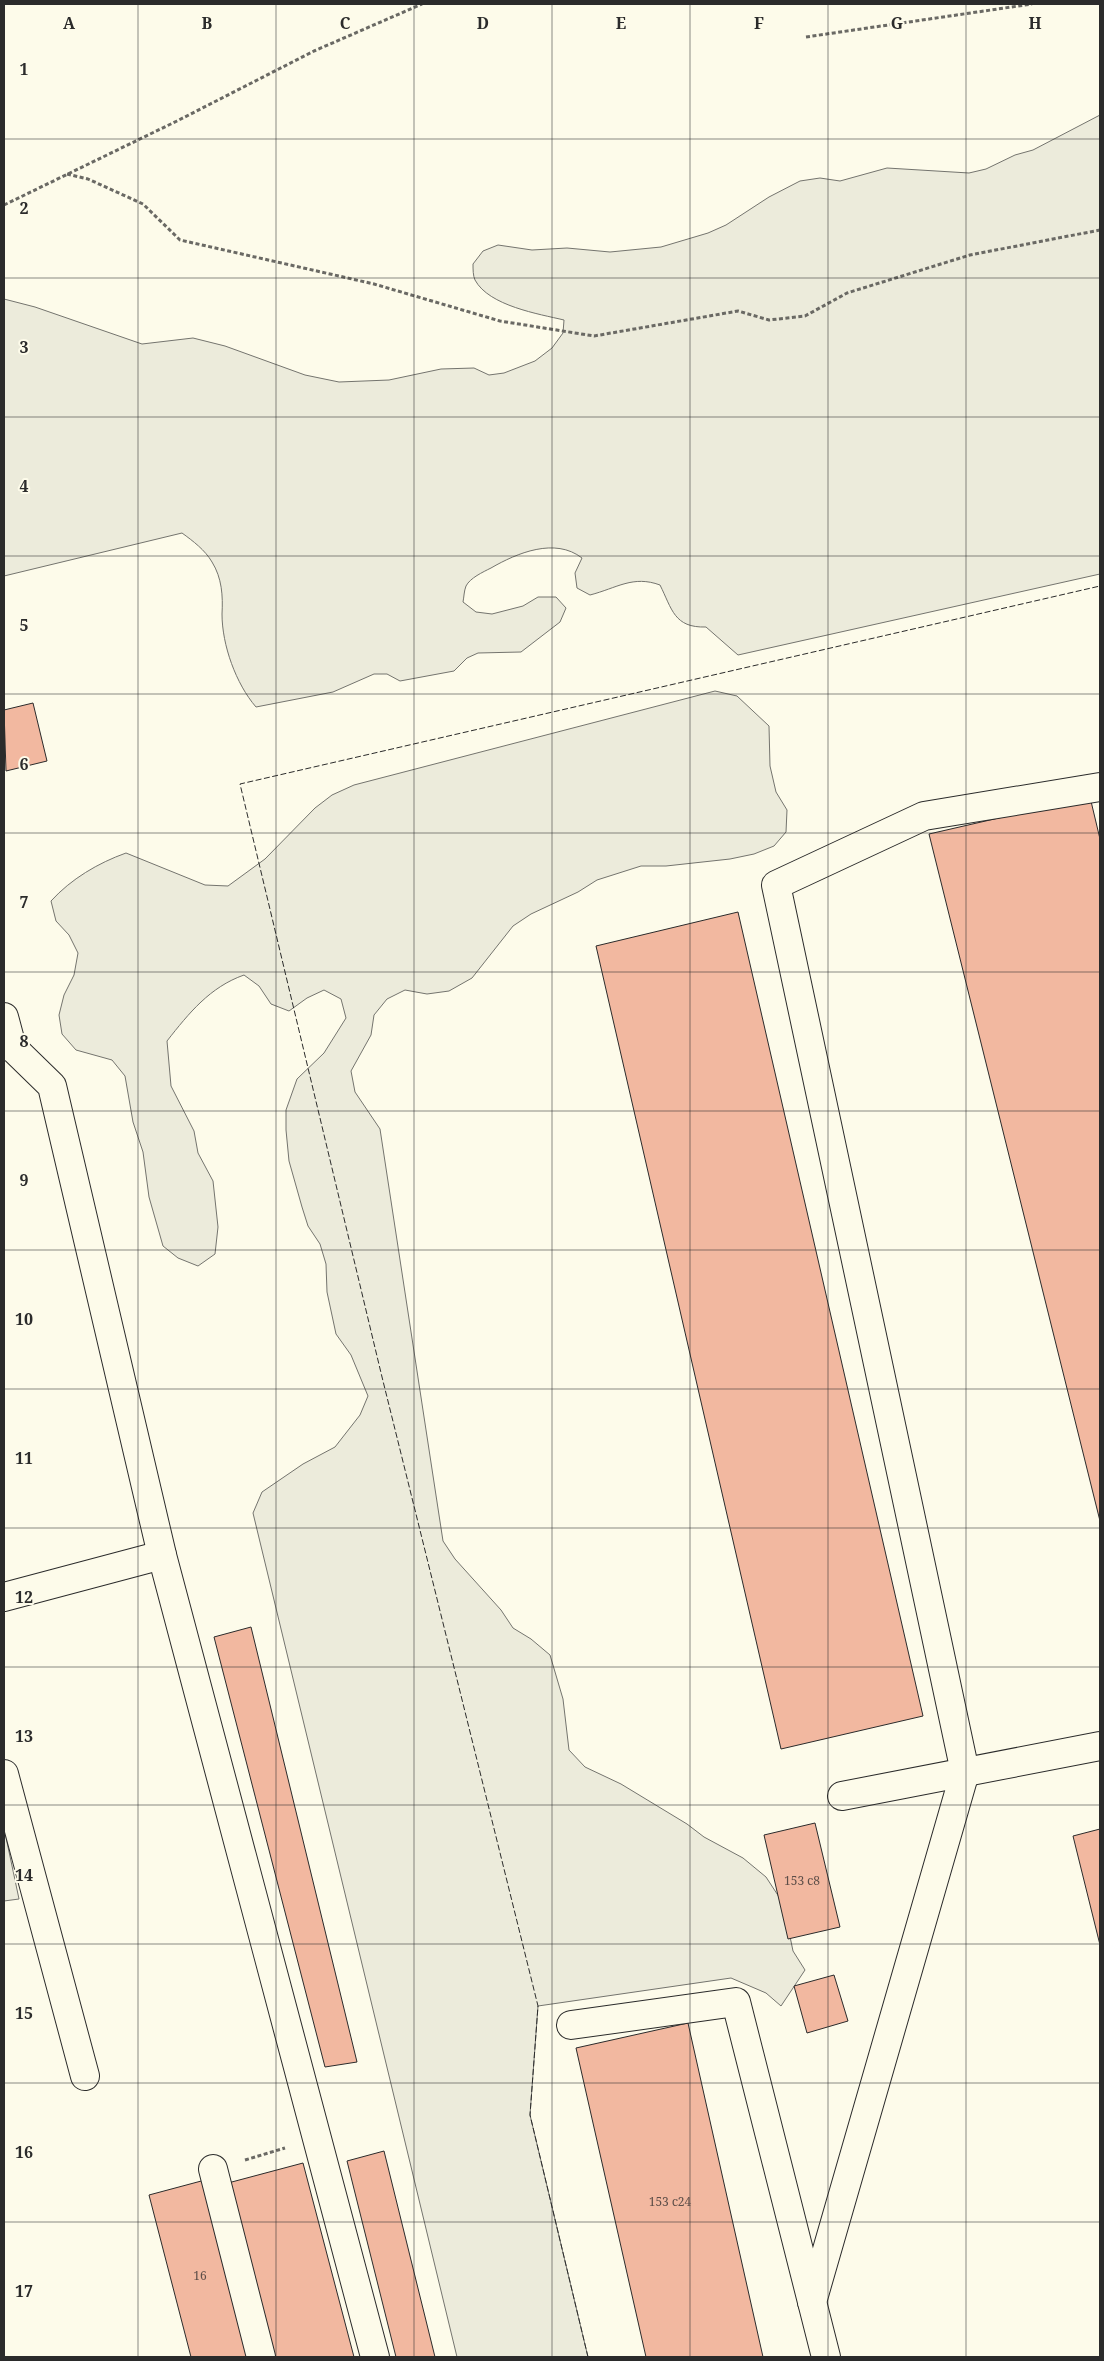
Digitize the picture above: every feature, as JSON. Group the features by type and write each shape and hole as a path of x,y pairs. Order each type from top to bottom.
{"lane":[{"path":"812,2302 965,1772 776,885 924,816 1100,786"},
{"path":"4,1017 8,1047 52,1086 162,1555 375,2357"},
{"path":"4,1597 162,1555"},
{"path":"842,1796 1100,1746"},
{"path":"4,1774 85,2076"},
{"path":"571,2025 736,2002 826,2357"},
{"path":"213,2169 261,2357"}],"path":[{"path":"4,205 177,121 314,51 422,4"},
{"path":"806,37 1032,4"},
{"path":"67,174 88,179 143,204 180,240 374,284 500,321 594,336 738,311 769,320 806,316 847,293 970,255 1100,230"},
{"path":"213,2169 317,2139"}],"shaded area":[{"path":"1100,115 1100,574 738,655 706,627 687,624 681,620 671,609 660,585 641,581 633,582 590,595 577,588 575,573 582,558 571,552 548,548 524,553 501,562 470,580 466,586 463,602 476,612 492,614 523,606 538,597 556,597 566,608 560,622 521,652 478,653 467,658 454,671 400,681 387,674 374,674 333,692 256,707 236,676 227,651 218,574 202,550 182,533 4,576 4,299 35,307 142,344 193,338 225,346 305,375 339,382 389,380 441,369 474,368 489,375 504,373 535,361 552,348 563,333 564,320 515,308 491,296 482,289 474,278 473,264 483,251 498,245 532,250 567,248 610,252 661,247 708,233 726,225 769,197 800,181 820,178 840,181 887,168 969,173 986,169 1015,155 1033,150"},
{"path":"715,691 737,696 769,726 770,766 776,792 787,810 786,832 774,846 754,854 730,859 666,866 641,866 597,880 578,892 531,914 513,926 472,978 449,991 427,994 405,990 387,999 374,1015 371,1035 351,1071 355,1092 380,1129 443,1541 455,1559 501,1610 513,1628 531,1639 550,1655 563,1699 569,1750 585,1767 621,1784 687,1824 704,1837 743,1858 766,1877 783,1903 793,1951 805,1970 781,2006 766,1993 731,1978 538,2006 530,2115 588,2357 457,2357 253,1513 262,1492 303,1464 335,1447 360,1415 368,1396 351,1355 336,1334 327,1292 326,1264 320,1244 308,1226 302,1207 289,1161 286,1130 286,1110 297,1079 324,1053 346,1018 341,999 324,990 307,998 289,1011 271,1004 259,986 244,975 221,986 210,994 192,1011 167,1041 171,1086 194,1131 198,1153 213,1181 218,1227 215,1254 198,1266 178,1258 163,1246 149,1197 143,1152 133,1122 125,1076 112,1060 76,1050 62,1034 59,1015 64,995 74,975 78,953 69,935 56,921 51,901 85,872 126,853 205,885 228,886 265,859 315,808 332,795 354,785"},
{"path":"4,1828 19,1899 4,1901"}],"building":[{"path":"33,703 47,761 6,771 4,710"},
{"path":"1090,797 1100,839 1100,1521 929,834"},
{"path":"738,912 923,1716 781,1749 596,946"},
{"path":"251,1627 357,2062 325,2067 214,1637"},
{"path":"815,1823 840,1927 788,1939 764,1835"},
{"path":"1100,1829 1100,1945 1073,1836"},
{"path":"834,1975 848,2021 807,2033 794,1986"},
{"path":"688,2023 763,2357 646,2357 576,2048"},
{"path":"384,2151 435,2357 396,2357 347,2161"},
{"path":"303,2163 354,2357 274,2357 228,2183"},
{"path":"205,2180 250,2357 191,2357 149,2195"}],"fence":[{"path":"588,2357 530,2115 538,2006 382,1377 240,784 1100,586"}]}
